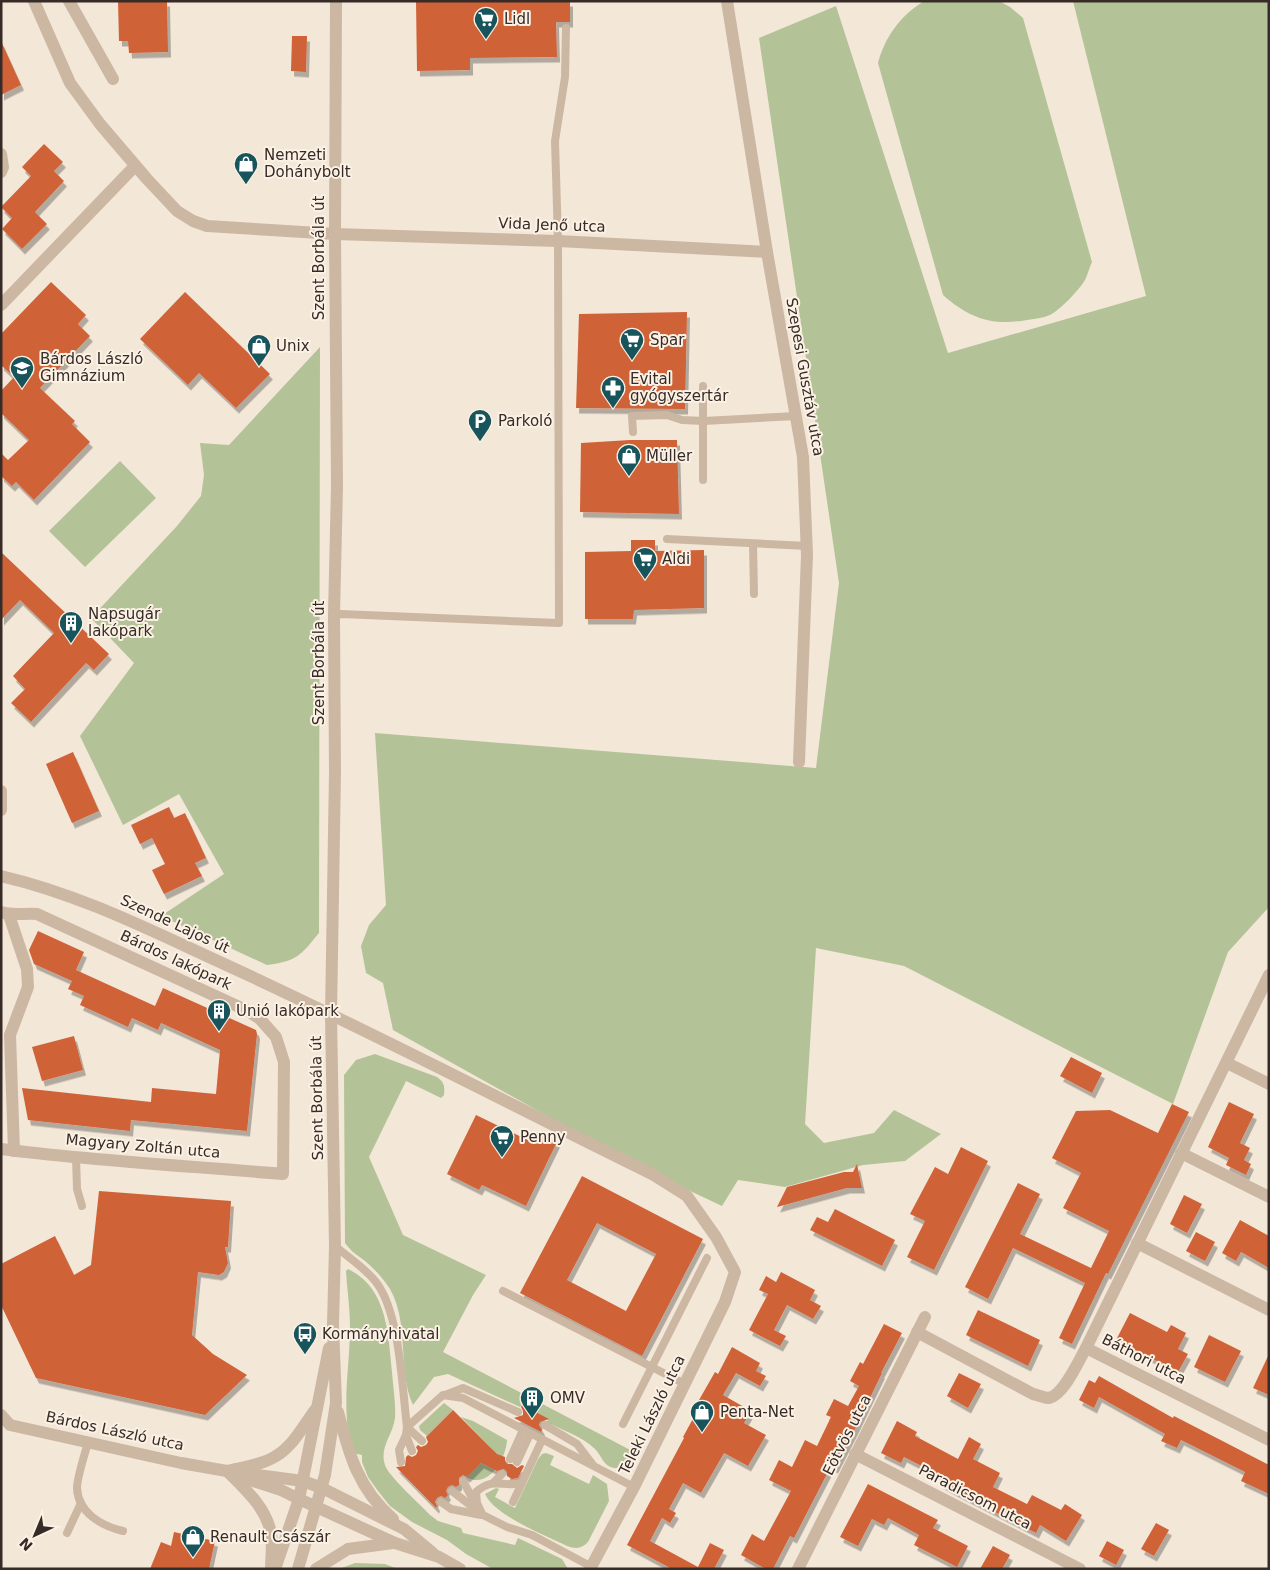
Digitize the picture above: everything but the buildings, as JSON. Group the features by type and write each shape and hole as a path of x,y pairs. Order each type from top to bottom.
{"street":[{"name":"Vida Jenő utca","path":"34,1 70,83 100,124 135,166 177,211 193,221 207,226 335,234 558,241 767,252"},
{"path":"69,1 113,80"},
{"name":"Szent Borbála út","path":"298,1569 322,1488 336,1403 333,1325 335,1246 331,1015 335,772 334,615 337,486 336,1"},
{"name":"Szepesi Gusztáv utca","path":"727,1 767,252 803,458 807,546 800,762"},
{"path":"1,154 3,167 1,172"},
{"path":"1,305 135,166"},
{"path":"1,791 1,810"},
{"name":"Szende Lajos út","path":"1,876 44,888 108,911 302,1000 652,1174 687,1196 716,1237 735,1272"},
{"name":"Bárdos lakópark","path":"7,1150 10,1035 28,987 27,969 5,913 37,914 239,1006 260,1019 276,1037 284,1062 283,1174"},
{"path":"1086,1348 1269,975"},
{"path":"1227,1063 1269,1084"},
{"name":"Magyary Zoltán utca","path":"7,1150 76,1158 283,1174"},
{"path":"1181,1153 1269,1197"},
{"path":"1137,1243 1269,1310"},
{"name":"Teleki László utca","path":"591,1568 634,1487 725,1302 735,1272"},
{"name":"Eötvös utca","path":"798,1569 925,1317"},
{"name":"Szent Borbála út","path":"275,1569 299,1499 333,1325"},
{"name":"Báthori utca","path":"917,1332 1033,1394 1048,1398 1057,1394 1066,1384 1086,1348 1269,1440"},
{"path":"336,1403 354,1466 368,1491 382,1510 439,1558"},
{"path":"227,1471 258,1464 276,1456 288,1447 318,1406"},
{"name":"Bárdos László utca","path":"4,1422 181,1463 227,1471"},
{"name":"Paradicsom utca","path":"855,1454 1080,1569"},
{"path":"227,1471 303,1481 322,1488 404,1528"},
{"path":"227,1471 281,1490 396,1543 439,1558 460,1569"},
{"path":"227,1471 249,1493 266,1516 271,1534 270,1569"},
{"path":"316,1569 348,1549 396,1543"}],"lane":[{"path":"334,615 559,623 558,241 555,141 565,77 566,28"},
{"path":"703,386 703,480"},
{"path":"633,432 632,416 667,415 682,420 704,421 796,416"},
{"path":"666,539 807,546"},
{"path":"753,544 754,594"},
{"path":"76,1158 77,1188 82,1206"},
{"path":"335,1246 375,1280 384,1293 392,1316 407,1431 412,1451"},
{"path":"623,1424 707,1258"},
{"path":"503,1291 685,1384"},
{"path":"401,1462 399,1450 407,1431 443,1395 463,1388 518,1412"},
{"path":"443,1395 464,1398 634,1487"},
{"path":"545,1426 577,1444 594,1466"},
{"path":"407,1431 422,1441"},
{"path":"513,1461 527,1432"},
{"path":"514,1502 542,1440"},
{"path":"88,1442 77,1488 81,1503 93,1519 110,1528 123,1531"},
{"path":"483,1516 477,1502 476,1492 484,1485 505,1478 514,1485 522,1483"},
{"path":"463,1481 483,1516"},
{"path":"452,1492 483,1516"},
{"path":"441,1502 451,1509 483,1516 507,1527 532,1535 591,1568"},
{"path":"67,1533 81,1503"}],"green space":[{"path":"924,1 999,1 1023,18 1092,262 1085,280 1079,289 1064,305 1050,315 1015,322 982,319 963,310 943,295 878,63 889,36 908,13"},
{"path":"1073,1 1269,1 1269,907 1228,952 1173,1104 904,966 816,948 805,1124 824,1143 874,1133 894,1110 941,1134 905,1161 863,1165 785,1187 738,1180 722,1206 637,1166 393,1030 383,983 366,973 361,946 369,925 386,905 375,733 816,768 839,583 759,38 836,6 948,353 1146,296"},
{"path":"320,347 319,933 297,956 285,962 267,965 161,916 224,874 179,794 123,825 80,736 134,663 91,618 177,526 201,496 204,475 200,443 229,445"},
{"path":"120,461 156,498 85,567 49,531"},
{"path":"375,1054 437,1077 444,1087 444,1095 441,1098 406,1081 369,1157 403,1235 486,1275 473,1295 443,1352 636,1453 624,1466 618,1468 610,1467 590,1445 547,1422 548,1419 522,1405 520,1407 448,1374 434,1377 413,1405 405,1377 402,1332 396,1303 390,1289 381,1276 345,1243 344,1075 356,1060"},
{"path":"348,1269 361,1277 371,1288 378,1300 387,1328 395,1401 395,1418 385,1447 384,1459 385,1465 392,1476 438,1521 461,1528 463,1533 515,1545 518,1538 562,1559 568,1569 493,1569 466,1554 447,1540 412,1522 390,1506 378,1491 368,1477 362,1462 362,1455 353,1453 349,1437 346,1405 350,1342 350,1312 346,1271"},
{"path":"444,1403 453,1410 427,1436 420,1430 419,1426"},
{"path":"461,1417 473,1421 507,1440 506,1448 499,1463 488,1476 482,1479 474,1480 466,1477 493,1450"},
{"path":"546,1453 554,1456 550,1465 589,1484 593,1475 607,1484 609,1501 588,1542 581,1547 567,1546 522,1524 499,1510 490,1502 485,1494 496,1488 499,1489 495,1497 515,1508 538,1459 542,1454"},
{"path":"355,1563 385,1564 398,1569 339,1569"}],"place":[{"name":"Lidl","path":"486,40"},
{"name":"Nemzeti Dohánybolt","path":"246,185"},
{"name":"Spar","path":"632,361"},
{"name":"Unix","path":"259,367"},
{"name":"Bárdos László Gimnázium","path":"22,389"},
{"name":"Evital gyógyszertár","path":"613,409"},
{"name":"Parkoló","path":"480,442"},
{"name":"Müller","path":"629,477"},
{"name":"Aldi","path":"645,580"},
{"name":"Napsugár lakópark","path":"71,644"},
{"name":"Unió lakópark","path":"219,1032"},
{"name":"Penny","path":"502,1158"},
{"name":"Kormányhivatal","path":"305,1355"},
{"name":"OMV","path":"532,1419"},
{"name":"Penta-Net","path":"702,1433"},
{"name":"Renault Császár","path":"193,1558"}]}
